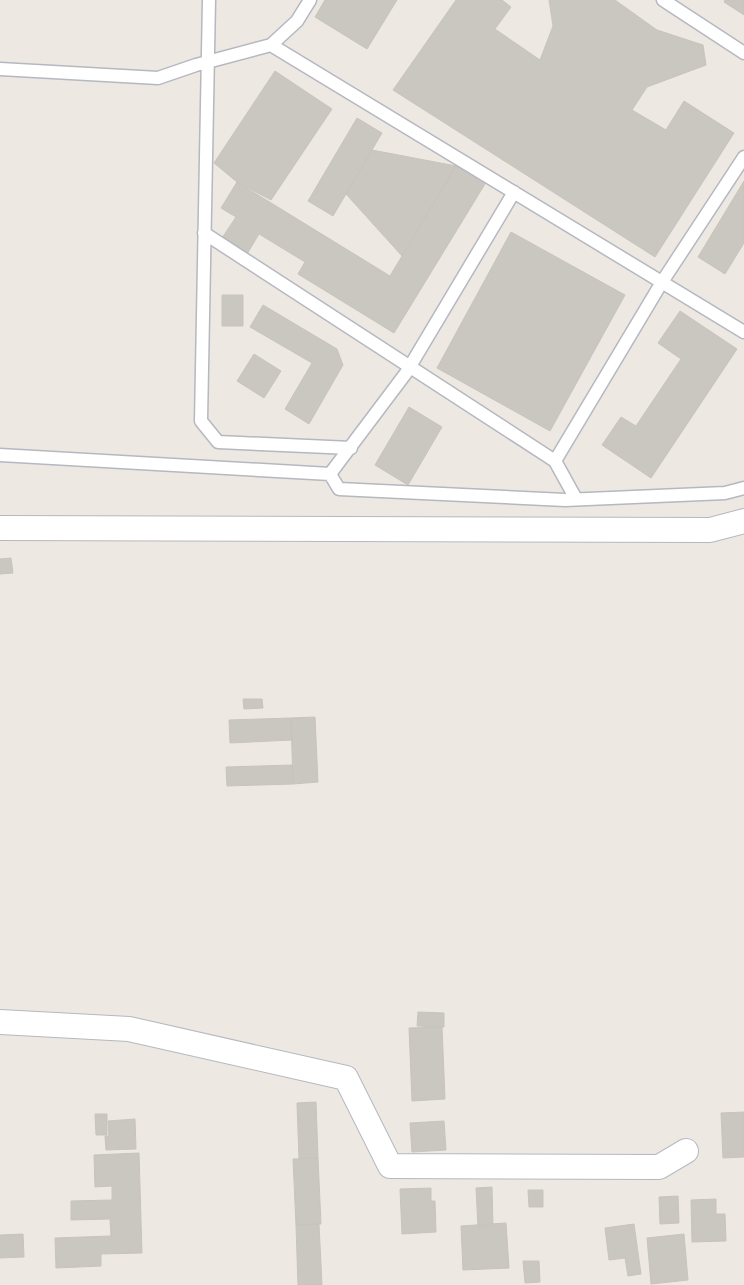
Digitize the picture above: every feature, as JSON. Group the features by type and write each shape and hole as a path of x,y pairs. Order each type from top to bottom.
{"street":[{"path":"0,528 710,530 744,521"},
{"path":"0,1022 130,1029 346,1078 390,1166 659,1167 686,1151"}],"lane":[{"path":"209,0 201,421 218,442 351,448"},
{"path":"0,69 158,78 207,62 271,45 298,21 310,0"},
{"path":"662,0 744,53"},
{"path":"271,45 744,332"},
{"path":"555,462 662,282 744,157"},
{"path":"330,474 410,366 514,192"},
{"path":"204,234 410,366 555,462 576,499"},
{"path":"0,455 330,474"},
{"path":"330,474 339,489 576,499 725,493 744,488"}],"building":[{"path":"325,0 397,0 367,49 315,17"},
{"path":"456,0 502,0 511,7 495,29 540,60 553,26 549,0 615,0 657,30 703,45 706,65 647,87 632,110 666,130 684,101 734,133 655,257 393,90"},
{"path":"725,0 744,0 744,15 724,2"},
{"path":"275,71 332,109 271,200 237,182 214,163"},
{"path":"357,118 382,133 333,216 308,201"},
{"path":"372,150 456,166 402,256 346,194"},
{"path":"456,166 485,184 394,333 298,274 305,262 259,234 247,254 222,238 236,217 221,208 237,182 390,276"},
{"path":"744,181 744,243 725,274 698,257"},
{"path":"511,232 625,295 550,431 437,368"},
{"path":"222,295 243,295 243,326 222,326"},
{"path":"263,305 337,349 343,365 309,424 285,409 312,363 250,327"},
{"path":"680,311 737,349 651,478 602,445 621,417 636,426 681,359 658,343"},
{"path":"254,354 281,371 264,398 237,381"},
{"path":"409,407 442,427 408,485 375,465"},
{"path":"11,558 13,573 0,574 0,559"},
{"path":"243,699 262,699 263,708 244,709"},
{"path":"315,717 318,782 293,784 291,718"},
{"path":"291,718 292,740 230,743 229,720"},
{"path":"292,765 293,784 227,786 226,767"},
{"path":"418,1012 444,1013 444,1027 417,1026"},
{"path":"442,1027 445,1099 412,1101 409,1028"},
{"path":"316,1102 318,1158 299,1159 297,1103"},
{"path":"744,1112 744,1157 723,1158 721,1113"},
{"path":"95,1114 107,1114 107,1135 96,1135"},
{"path":"135,1119 136,1149 106,1150 105,1136 109,1136 108,1121"},
{"path":"444,1121 446,1150 412,1152 410,1123"},
{"path":"139,1153 142,1253 101,1254 101,1266 56,1268 55,1238 111,1236 110,1219 71,1220 71,1201 112,1200 112,1186 95,1187 94,1155"},
{"path":"318,1158 321,1224 296,1225 293,1159"},
{"path":"492,1187 493,1227 478,1227 476,1188"},
{"path":"431,1188 431,1201 435,1201 436,1232 402,1234 400,1189"},
{"path":"528,1190 543,1190 543,1207 529,1207"},
{"path":"678,1196 679,1223 660,1224 659,1197"},
{"path":"716,1199 716,1214 725,1214 726,1241 692,1242 691,1200"},
{"path":"506,1223 509,1268 463,1270 461,1226"},
{"path":"319,1224 322,1285 298,1285 296,1225"},
{"path":"634,1224 641,1274 628,1276 625,1258 609,1260 605,1228"},
{"path":"23,1234 24,1257 0,1258 0,1235"},
{"path":"684,1234 688,1280 651,1284 647,1238"},
{"path":"523,1261 539,1261 540,1282 525,1283"}]}
